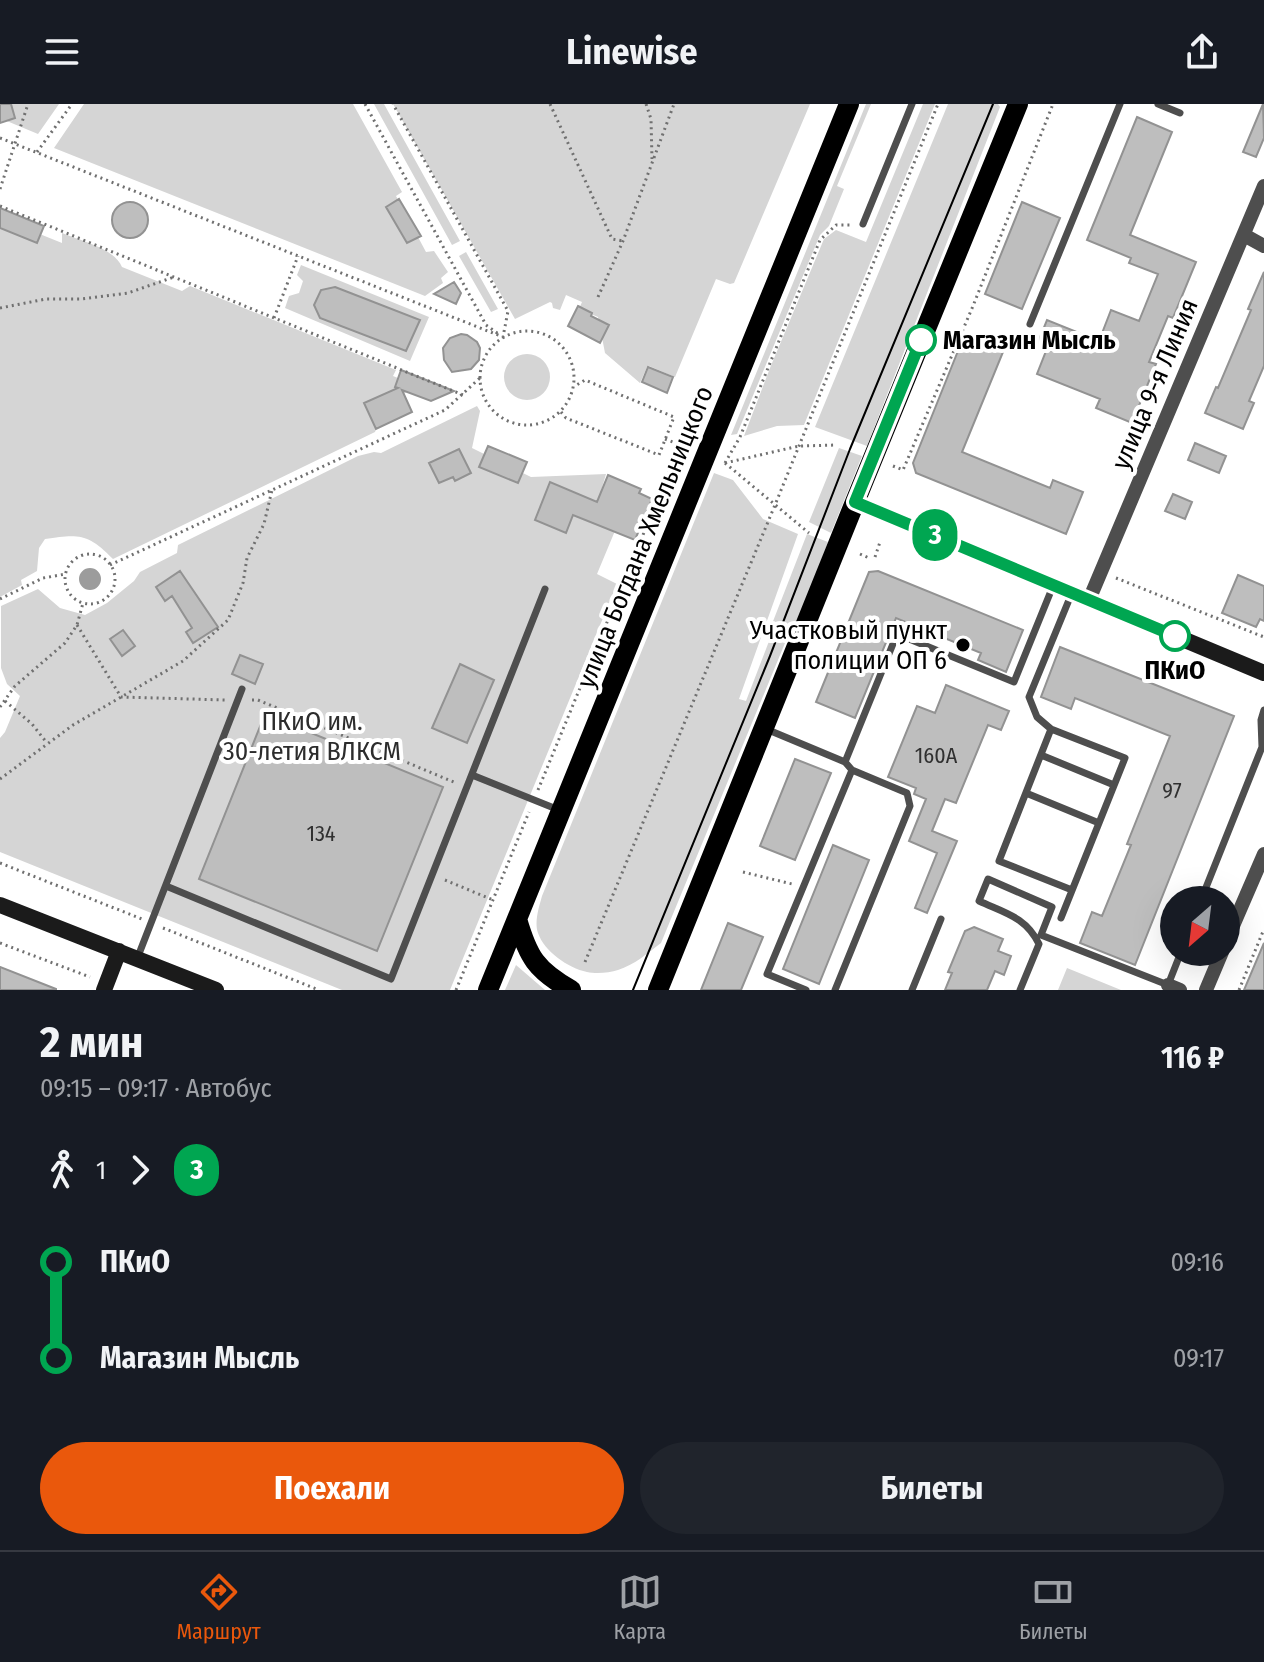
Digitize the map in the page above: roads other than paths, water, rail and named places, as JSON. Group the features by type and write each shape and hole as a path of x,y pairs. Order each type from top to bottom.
{"main road":[{"name":"улица Богдана Хмельницкого","path":"488,990 849,104"},
{"path":"1006,134 1007,104"},
{"path":"655,987 1018,104"},
{"path":"855,502 1264,673"},
{"path":"0,905 216,990"},
{"path":"517,919 525,947 536,964 553,980 571,990"},
{"path":"106,987 119,951"}],"street":[{"name":"улица 9-я Линия","path":"1089,600 1264,186"},
{"path":"1244,235 1264,246"},
{"path":"1240,910 1264,854"},
{"path":"1206,990 1216,966"}],"lane":[{"path":"863,224 912,104"},
{"path":"1030,324 1120,104"},
{"path":"1158,104 1180,113"},
{"path":"845,762 897,634 1014,682 1053,586"},
{"path":"166,886 391,979 545,589"},
{"path":"1061,918 1125,758 1051,729 1037,717 1029,697 1072,593"},
{"path":"137,959 242,689"},
{"path":"1207,886 1262,747 1261,720 1264,710"},
{"path":"764,728 845,762 852,770 907,793 910,806 835,990"},
{"path":"1051,729 999,861 1072,890"},
{"path":"1041,755 1114,785"},
{"path":"806,990 767,974 852,770"},
{"path":"472,775 561,811"},
{"path":"1026,793 1099,823"},
{"path":"1020,990 1039,944 1052,907 988,879 979,901 1025,923 1039,944"},
{"path":"912,990 941,919"},
{"path":"1041,935 1166,987 1175,966"},
{"path":"774,990 779,979"}],"tram line":[{"path":"633,990 770,656 850,449 993,104"}],"place":[{"name":"Магазин Мысль","path":"921,340"},
{"name":"ПКиО","path":"1175,636"},
{"name":"Участковый пункт полиции ОП 6","path":"963,645"}],"park label":[{"name":"ПКиО им. 30-летия ВЛКСМ","path":"312,736"}]}
